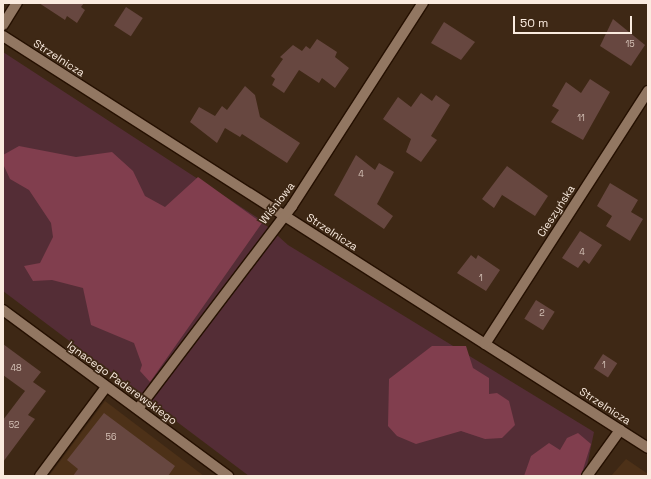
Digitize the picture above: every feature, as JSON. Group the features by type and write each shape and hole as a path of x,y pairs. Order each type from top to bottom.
{"street":[{"path":"3,25 17,3"},
{"name":"Wiśniowa","path":"138,410 284,216 423,3"},
{"name":"Strzelnicza","path":"3,36 648,448"},
{"name":"Cieszyńska","path":"485,344 648,91"},
{"name":"Ignacego Paderewskiego","path":"3,310 228,476"},
{"path":"40,476 106,386"},
{"path":"587,476 620,430"}],"shaded area":[{"path":"3,52 258,218 288,245 594,432 587,466 581,476 249,476 3,291"},
{"path":"19,146 76,157 112,152 133,171 145,196 165,207 198,177 262,223 150,382 140,371 142,365 134,343 91,325 83,288 52,280 33,281 24,266 40,263 53,237 51,223 29,190 10,179 3,164 3,155"},
{"path":"432,346 466,346 473,368 489,378 489,394 497,393 509,401 515,425 502,438 485,439 461,431 416,444 397,436 388,426 389,379"},
{"path":"105,401 204,476 49,476"},
{"path":"578,433 591,444 581,476 524,476 531,456 549,443 560,450 567,438"},
{"path":"626,459 648,474 648,476 611,476"}],"building":[{"path":"39,3 84,3 81,7 85,10 77,23 67,16 65,20"},
{"path":"126,7 143,18 131,36 114,25"},
{"path":"613,19 645,45 631,66 600,46"},
{"path":"444,22 475,42 461,60 431,43"},
{"path":"317,39 337,52 335,57 349,68 335,88 322,78 319,83 299,70 284,93 272,85 275,79 271,76 283,59 280,57 293,45 302,51 306,46 310,49"},
{"path":"590,79 610,92 583,140 551,122 559,110 552,106 566,82 581,93"},
{"path":"245,86 255,95 260,117 300,143 287,163 242,134 240,137 225,128 217,143 190,122 199,107 215,116 222,106 227,110"},
{"path":"421,93 432,101 436,95 450,105 431,136 437,140 421,162 406,152 411,139 383,119 398,97 411,107"},
{"path":"356,155 375,170 379,163 394,172 377,204 393,216 384,229 334,195"},
{"path":"507,166 548,196 535,216 499,193 502,195 494,208 482,199"},
{"path":"610,183 638,200 631,212 643,219 630,241 606,226 612,216 597,206"},
{"path":"580,231 602,245 589,264 584,260 578,268 562,258"},
{"path":"471,255 476,259 478,255 500,270 486,291 457,273"},
{"path":"536,300 555,312 543,330 524,319"},
{"path":"3,344 41,372 33,382 46,391 28,415 35,419 3,462 3,420 25,391 3,375"},
{"path":"603,354 617,363 608,378 594,368"},
{"path":"104,413 175,466 168,476 73,476 78,469 67,460"}]}
